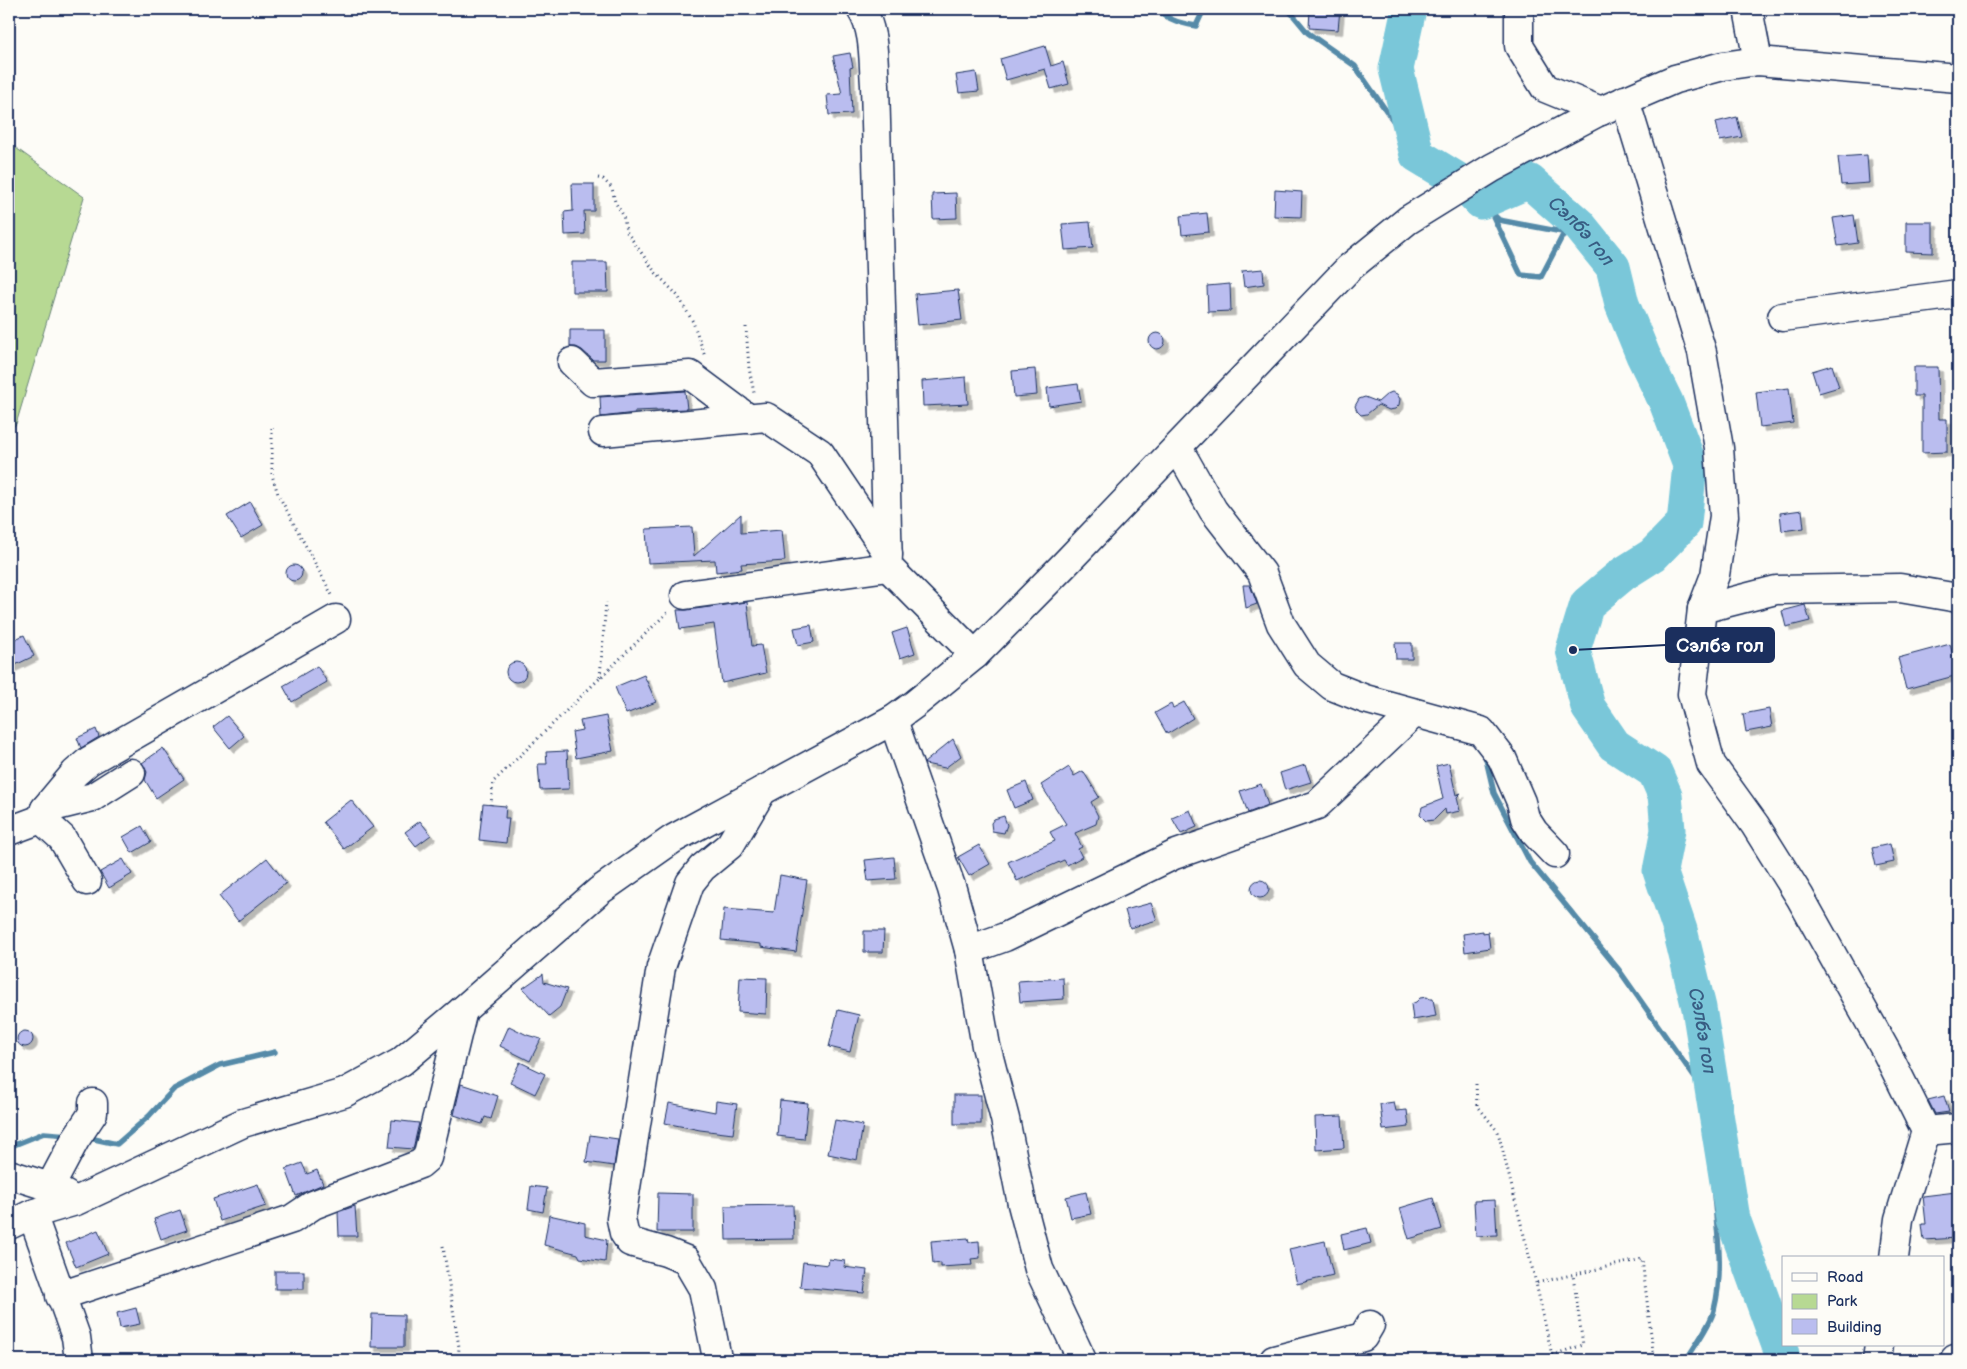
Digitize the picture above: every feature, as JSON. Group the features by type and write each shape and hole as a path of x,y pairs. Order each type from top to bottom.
{"street":[{"path":"860,9 867,18 871,37 875,85 888,561"},
{"path":"1519,9 1519,46 1545,88 1601,111"},
{"path":"1748,9 1758,61"},
{"path":"79,1360 76,1337 60,1296 20,1220 76,1201 242,1123 344,1093 401,1062 599,891 673,839 893,720 975,655 1178,448 1349,268 1408,220 1492,168 1601,111 1675,79 1723,66 1758,61 1958,78"},
{"path":"1625,100 1702,352 1718,448 1724,516 1715,575 1702,609 1692,694 1711,764 1755,825 1800,897 1886,1052 1926,1131 1899,1219 1894,1256"},
{"path":"1782,317 1958,294"},
{"path":"572,362 593,382 690,375 754,419"},
{"path":"604,432 766,417 820,453 888,561 975,655"},
{"path":"1178,448 1213,510 1262,573 1281,624 1307,665 1332,686 1365,699 1481,731 1502,758 1521,802 1525,818 1534,832 1555,854"},
{"path":"685,595 888,561"},
{"path":"1702,609 1776,590 1900,588 1958,598"},
{"path":"43,814 75,773 89,761 336,619"},
{"path":"969,950 1005,937 1174,855 1317,805 1414,713"},
{"path":"893,720 952,889 969,950 986,1046 1005,1119 1022,1204 1039,1269 1082,1360"},
{"path":"9,831 43,814 93,797 131,773"},
{"path":"717,1358 703,1289 686,1260 630,1242 624,1233 622,1219 661,967 690,883 702,868 730,845 762,790"},
{"path":"43,814 62,838 88,882"},
{"path":"60,1296 292,1218 313,1205 420,1164 427,1158 463,1010"},
{"path":"50,1187 75,1140 93,1113 93,1103"},
{"path":"1926,1131 1958,1128"},
{"path":"9,1174 50,1187 76,1201"},
{"path":"1274,1360 1363,1337 1370,1325"},
{"path":"1877,1360 1879,1346"}],"path":[{"path":"598,178 603,179 612,188 615,202 623,214 626,231 655,272 678,296 693,322 708,362"},
{"path":"746,327 754,419"},
{"path":"272,428 272,475 278,494 340,610 336,619"},
{"path":"491,805 493,782 685,595"},
{"path":"600,678 606,602"},
{"path":"1476,1084 1477,1105 1498,1132 1536,1283 1553,1360"},
{"path":"443,1246 459,1348 458,1360"},
{"path":"1536,1283 1642,1259 1654,1360"},
{"path":"1552,1355 1583,1345 1573,1275"}],"green space":[{"path":"9,143 84,197 16,424 9,432"}],"building":[{"path":"1310,9 1340,9 1338,30 1309,28"},
{"path":"1045,46 1051,66 1063,62 1069,84 1051,89 1045,69 1006,80 1000,59"},
{"path":"850,53 853,67 850,68 852,114 829,115 827,95 842,94 833,56"},
{"path":"976,72 979,91 959,93 956,75"},
{"path":"1737,117 1742,137 1720,141 1716,122"},
{"path":"1867,155 1869,183 1841,185 1838,157"},
{"path":"572,184 594,184 594,211 584,211 585,234 565,235 564,212 573,211"},
{"path":"1275,190 1302,192 1301,217 1274,216"},
{"path":"956,193 957,218 933,219 932,194"},
{"path":"1207,213 1209,232 1182,235 1180,216"},
{"path":"1854,215 1858,243 1838,246 1833,218"},
{"path":"1090,222 1093,248 1065,250 1062,224"},
{"path":"1906,222 1933,222 1933,253 1906,252"},
{"path":"572,262 607,262 608,292 572,292"},
{"path":"1263,269 1264,284 1244,287 1242,271"},
{"path":"1230,284 1231,311 1208,312 1207,286"},
{"path":"958,290 962,320 918,325 915,294"},
{"path":"570,330 605,330 605,360 593,360 582,350 570,347"},
{"path":"1154,333 1160,333 1165,338 1163,347 1154,349 1149,344 1149,338"},
{"path":"1832,365 1839,387 1819,393 1812,371"},
{"path":"1914,367 1938,367 1939,419 1947,419 1947,452 1922,453 1922,396 1914,396"},
{"path":"1035,369 1037,395 1014,397 1012,371"},
{"path":"966,377 968,404 923,406 922,381"},
{"path":"1078,384 1081,401 1049,406 1047,388"},
{"path":"1789,388 1793,423 1760,427 1756,392"},
{"path":"685,391 687,409 635,411 635,413 601,417 600,397"},
{"path":"1392,392 1397,394 1400,399 1399,405 1395,409 1389,410 1378,405 1367,414 1361,415 1357,411 1355,406 1359,399 1365,397 1378,402"},
{"path":"250,502 263,525 241,538 227,516"},
{"path":"1802,510 1804,528 1782,531 1780,513"},
{"path":"741,514 741,533 782,530 785,561 741,564 742,569 716,572 715,560 648,563 646,529 692,527 694,556"},
{"path":"294,565 300,567 302,573 300,579 294,581 288,579 286,573 288,567"},
{"path":"1243,585 1250,585 1257,604 1246,608"},
{"path":"747,602 752,646 761,645 766,673 722,683 714,624 680,629 677,610"},
{"path":"1805,605 1810,621 1786,627 1782,611"},
{"path":"811,625 814,642 798,645 794,628"},
{"path":"907,628 915,653 900,658 892,633"},
{"path":"24,635 34,656 9,668 9,642"},
{"path":"1395,643 1412,643 1412,659 1396,659"},
{"path":"1950,644 1958,675 1906,689 1898,658"},
{"path":"516,662 523,665 526,672 523,679 516,682 509,679 506,672 509,665"},
{"path":"317,666 327,682 292,702 283,686"},
{"path":"644,675 656,702 626,714 615,687"},
{"path":"1184,702 1193,718 1167,734 1155,713 1171,704 1173,708"},
{"path":"1769,709 1772,727 1746,732 1743,714"},
{"path":"227,716 244,736 230,748 213,727"},
{"path":"606,716 613,751 576,758 572,732 582,730 580,721"},
{"path":"96,729 99,737 81,748 77,738"},
{"path":"953,739 961,756 945,768 924,763"},
{"path":"163,748 184,779 156,798 145,780 147,772 142,763"},
{"path":"567,751 569,789 540,790 538,764 547,764 546,752"},
{"path":"1449,763 1456,795 1461,793 1457,797 1460,811 1446,814 1445,809 1434,820 1426,821 1420,815 1422,807 1443,799 1436,766"},
{"path":"1305,765 1311,782 1285,790 1280,773"},
{"path":"1069,767 1074,776 1083,771 1099,797 1091,802 1098,816 1096,824 1075,833 1082,847 1078,849 1082,857 1067,865 1064,860 1017,881 1008,862 1055,841 1050,832 1066,824 1041,785"},
{"path":"1026,782 1033,800 1014,808 1007,790"},
{"path":"1261,784 1268,805 1248,813 1240,791"},
{"path":"351,800 373,827 344,849 323,822"},
{"path":"483,804 506,806 505,818 509,818 506,843 479,840"},
{"path":"1190,810 1197,827 1181,834 1172,818"},
{"path":"1004,816 1007,825 1004,833 992,831 991,823 994,819"},
{"path":"420,821 431,835 416,846 405,832"},
{"path":"142,826 151,842 132,853 123,837"},
{"path":"1890,844 1894,862 1876,866 1872,848"},
{"path":"979,845 990,864 969,876 958,857"},
{"path":"894,857 896,879 868,881 865,860"},
{"path":"267,858 286,883 238,921 219,896"},
{"path":"123,859 132,874 109,888 100,872"},
{"path":"780,875 807,880 796,952 761,947 761,944 721,940 724,909 774,913"},
{"path":"1260,880 1266,883 1269,889 1266,895 1260,898 1254,895 1251,889 1254,883"},
{"path":"1151,903 1157,920 1130,928 1125,910"},
{"path":"864,931 884,931 883,952 864,952"},
{"path":"1483,931 1483,933 1488,932 1490,948 1465,952 1463,934"},
{"path":"543,974 544,982 567,989 560,1007 549,1016 523,988"},
{"path":"740,977 767,978 766,1014 738,1012"},
{"path":"1063,978 1064,999 1020,1002 1018,981"},
{"path":"1427,997 1433,999 1436,1016 1413,1020 1411,1004 1420,998"},
{"path":"838,1010 859,1015 850,1052 829,1047"},
{"path":"509,1026 527,1035 541,1039 530,1061 500,1046"},
{"path":"25,1031 31,1033 33,1039 31,1045 25,1047 19,1045 17,1039 19,1033"},
{"path":"520,1062 545,1074 535,1094 510,1082"},
{"path":"461,1084 498,1096 491,1119 485,1117 482,1124 454,1115"},
{"path":"954,1095 981,1095 981,1124 954,1124"},
{"path":"1944,1096 1949,1112 1935,1114 1928,1100"},
{"path":"780,1100 808,1103 804,1139 777,1136"},
{"path":"716,1101 737,1104 733,1134 665,1123 669,1103 715,1112"},
{"path":"1394,1102 1396,1111 1407,1110 1409,1127 1383,1130 1380,1104"},
{"path":"1342,1116 1344,1148 1316,1150 1315,1117"},
{"path":"392,1120 419,1123 413,1149 389,1147"},
{"path":"835,1120 863,1125 857,1160 828,1154"},
{"path":"590,1135 618,1139 614,1166 586,1162"},
{"path":"302,1163 307,1174 317,1170 323,1184 296,1196 286,1169"},
{"path":"258,1184 266,1206 220,1221 213,1199"},
{"path":"531,1186 547,1188 543,1212 528,1209"},
{"path":"1086,1192 1091,1214 1071,1218 1066,1197"},
{"path":"1956,1192 1958,1238 1924,1240 1922,1224 1926,1224 1923,1196"},
{"path":"658,1193 693,1194 693,1232 657,1232"},
{"path":"1433,1198 1442,1229 1409,1239 1400,1208"},
{"path":"1495,1200 1497,1235 1476,1236 1474,1201"},
{"path":"793,1205 794,1239 726,1240 725,1206"},
{"path":"355,1206 357,1236 339,1236 338,1212"},
{"path":"180,1210 187,1230 161,1239 154,1219"},
{"path":"549,1215 585,1223 585,1235 607,1240 605,1262 580,1258 578,1254 544,1245"},
{"path":"1367,1228 1371,1243 1344,1250 1341,1234"},
{"path":"98,1230 108,1254 76,1267 66,1243"},
{"path":"968,1238 969,1242 979,1241 980,1258 971,1259 972,1265 941,1267 941,1263 933,1264 931,1241"},
{"path":"1325,1241 1333,1275 1297,1284 1289,1249"},
{"path":"829,1259 845,1261 844,1267 867,1270 864,1293 800,1287 803,1262 828,1265"},
{"path":"275,1271 304,1271 304,1289 275,1289"},
{"path":"136,1308 140,1324 120,1328 117,1313"},
{"path":"372,1314 404,1315 404,1347 371,1347"}],"waterway":[{"path":"1159,9 1170,19 1196,26 1204,9"},
{"path":"1288,9 1308,33 1355,66 1417,155"},
{"name":"Сэлбэ гол","path":"1409,9 1396,69 1417,155 1463,183 1481,202 1529,181 1579,225 1613,267 1622,304 1643,355 1666,402 1690,465 1684,523 1653,555 1623,574 1587,604 1573,650 1588,707 1614,745 1655,772 1665,795 1668,830 1660,871 1680,930 1699,1008 1733,1219 1782,1354 1781,1360"},
{"path":"1481,202 1499,220 1589,237"},
{"path":"1491,212 1521,275 1541,277 1564,233"},
{"path":"1485,755 1494,793 1530,862 1619,970 1716,1108 1712,1161 1719,1257 1717,1292 1712,1316 1686,1360"},
{"path":"85,1137 117,1144 149,1116 174,1089 220,1065 275,1052"},
{"path":"9,1147 44,1133 69,1135"}],"place":[{"name":"Сэлбэ гол","path":"1573,650"}]}
